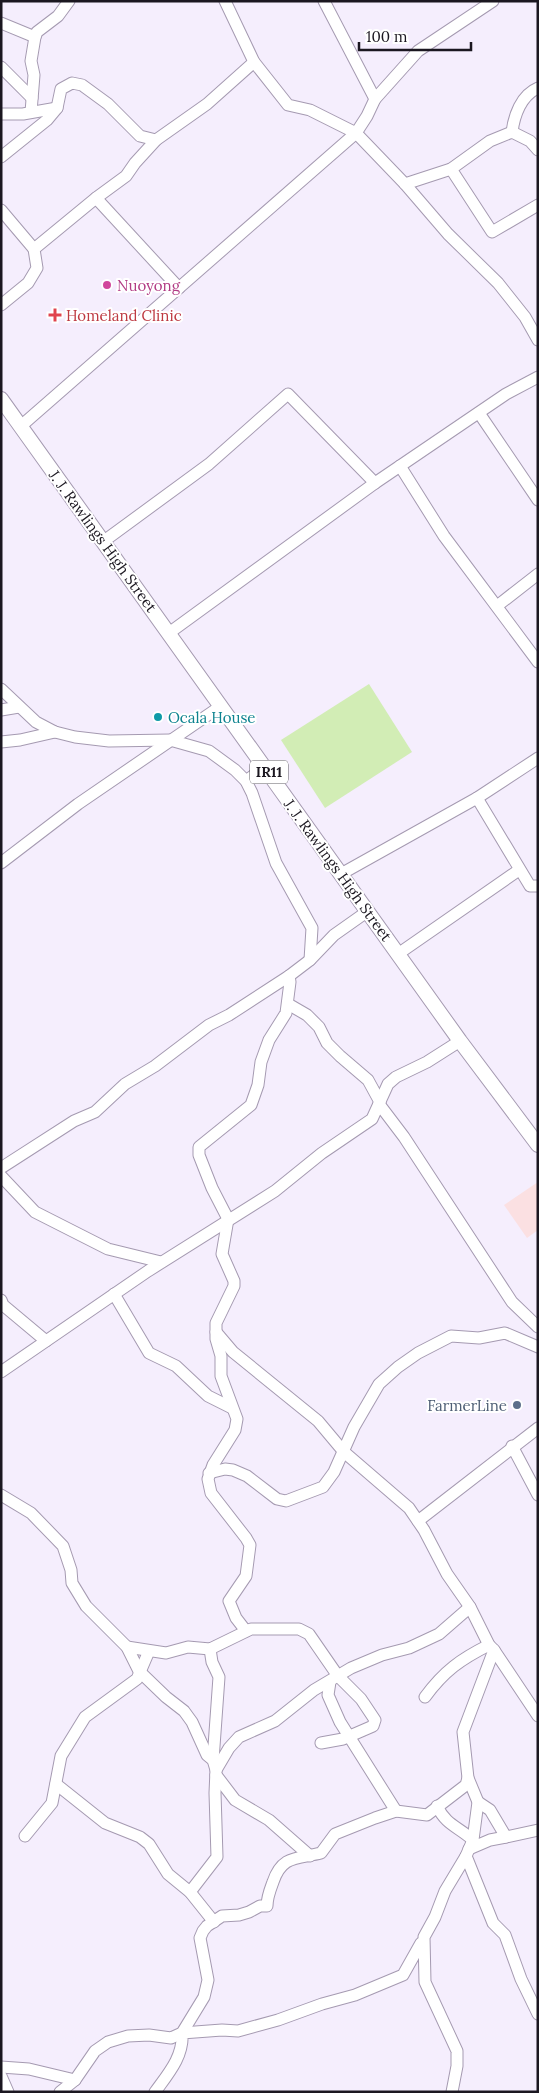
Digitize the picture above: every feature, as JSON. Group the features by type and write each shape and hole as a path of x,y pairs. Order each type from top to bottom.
{"main road":[{"name":"J. J. Rawlings High Street","path":"1,399 460,1041 538,1144"}],"street":[{"path":"31,112 34,75 31,61 35,37 37,32 58,16 69,1"},
{"path":"225,1 254,62 288,105 310,110 356,133 405,184 448,234 498,283 525,318 538,340"},
{"path":"324,1 374,99"},
{"path":"21,426 356,133 367,116 374,99 418,51 491,2"},
{"path":"1,23 35,37"},
{"path":"34,249 126,176 156,140 207,104 254,62"},
{"path":"1,67 32,98"},
{"path":"1,157 48,120 57,108 60,89 72,84 82,85 108,104 140,136 156,140"},
{"path":"512,132 514,116 530,91 538,88"},
{"path":"1,114 57,108"},
{"path":"405,184 451,169 490,141 512,132 530,141 538,150"},
{"path":"451,169 492,232 538,205"},
{"path":"96,198 179,288"},
{"path":"1,210 34,249 37,268 28,283 1,305"},
{"path":"169,633 375,483 506,394 538,377"},
{"path":"104,541 209,464 288,394 375,483"},
{"path":"479,413 538,500"},
{"path":"400,466 444,536 538,662"},
{"path":"497,606 538,574"},
{"path":"1,689 36,722 55,732 75,737 109,741 170,740 209,751 235,770 246,781 252,793 276,863 312,928 310,960"},
{"path":"1,863 78,804 221,706"},
{"path":"1,710 19,708"},
{"path":"1,742 55,732"},
{"path":"341,874 477,798 538,758"},
{"path":"246,781 264,767"},
{"path":"477,798 530,886 538,886"},
{"path":"398,954 519,870"},
{"path":"1,1168 74,1121 95,1112 125,1084 155,1066 209,1025 229,1015 289,976 310,960 334,935 368,911"},
{"path":"246,1631 236,1618 229,1601 246,1576 249,1565 250,1545 211,1492 208,1484 209,1474 235,1430 237,1419 221,1376 222,1356 216,1339 216,1323 221,1309 234,1286 233,1278 222,1251 227,1235 228,1219 212,1188 199,1155 199,1147 251,1105 258,1085 261,1062 269,1040 286,1013 289,976"},
{"path":"288,1004 307,1014 319,1027 327,1043 368,1080 379,1103 404,1137 512,1302 538,1327"},
{"path":"1,1372 161,1262 275,1191 322,1153 372,1119 388,1084 396,1077 427,1062 460,1041"},
{"path":"1,1176 35,1212 108,1249 161,1262"},
{"path":"114,1294 147,1352 176,1366 208,1396 232,1408"},
{"path":"1,1300 3,1305 46,1341"},
{"path":"216,1332 233,1352 318,1421 344,1452 409,1508 446,1574 470,1608 492,1648 538,1716"},
{"path":"209,1474 225,1469 247,1476 277,1499 286,1501 323,1487 334,1472 354,1428 380,1384 398,1367 439,1341 451,1336 488,1338 505,1333 538,1347"},
{"path":"418,1521 512,1446 538,1428"},
{"path":"512,1446 538,1495"},
{"path":"220,1456 225,1469"},
{"path":"1,1495 31,1514 63,1546 71,1570 72,1583 86,1606 127,1647 139,1671 184,1711 192,1722 207,1755 235,1800 269,1820 310,1856"},
{"path":"215,1768 239,1737 275,1721 314,1690 374,1658 408,1648 439,1634 470,1608"},
{"path":"127,1647 166,1653 188,1647 210,1649 246,1631 284,1628 304,1631 309,1634 334,1679 361,1699 375,1720 373,1726 349,1736 321,1743"},
{"path":"425,1697 438,1679 465,1657 492,1648"},
{"path":"492,1648 463,1732 468,1778 478,1802 490,1810 506,1837"},
{"path":"190,1892 198,1879 217,1857 215,1768 219,1677 212,1662 210,1649"},
{"path":"24,1836 49,1808 61,1756 85,1717 137,1679 149,1651"},
{"path":"334,1679 328,1695 340,1722 396,1811"},
{"path":"154,2092 177,2059 183,2045 182,2033 204,1997 208,1980 200,1938 208,1926 222,1916 239,1915 260,1906 267,1906 267,1899 276,1872 283,1863 297,1857 321,1853 334,1834 396,1811 427,1815 466,1785 468,1778"},
{"path":"56,1784 105,1823 140,1837 149,1844 168,1874 190,1892 214,1922"},
{"path":"60,2092 75,2080 95,2051 108,2042 128,2036 149,2034 171,2038 182,2033 238,2030 278,2020 322,2004 355,1995 404,1975 412,1963 445,1891 469,1848 478,1802"},
{"path":"437,1806 442,1817 462,1831 493,1923 505,1935 521,1980 538,2014"},
{"path":"469,1848 490,1840 538,1830"},
{"path":"424,1937 425,1982 457,2051 457,2066 452,2092"},
{"path":"1,2067 29,2069 75,2080"},
{"path":"1,2076 8,2092"}],"shaded area":[{"path":"538,1182 538,1230 527,1238 504,1205"}],"green space":[{"path":"369,684 412,752 325,808 281,740"}],"place":[{"name":"Nuoyong","path":"107,285"},
{"name":"Homeland Clinic","path":"55,315"},
{"name":"Ocala House","path":"158,717"},
{"name":"FarmerLine","path":"517,1405"}]}
